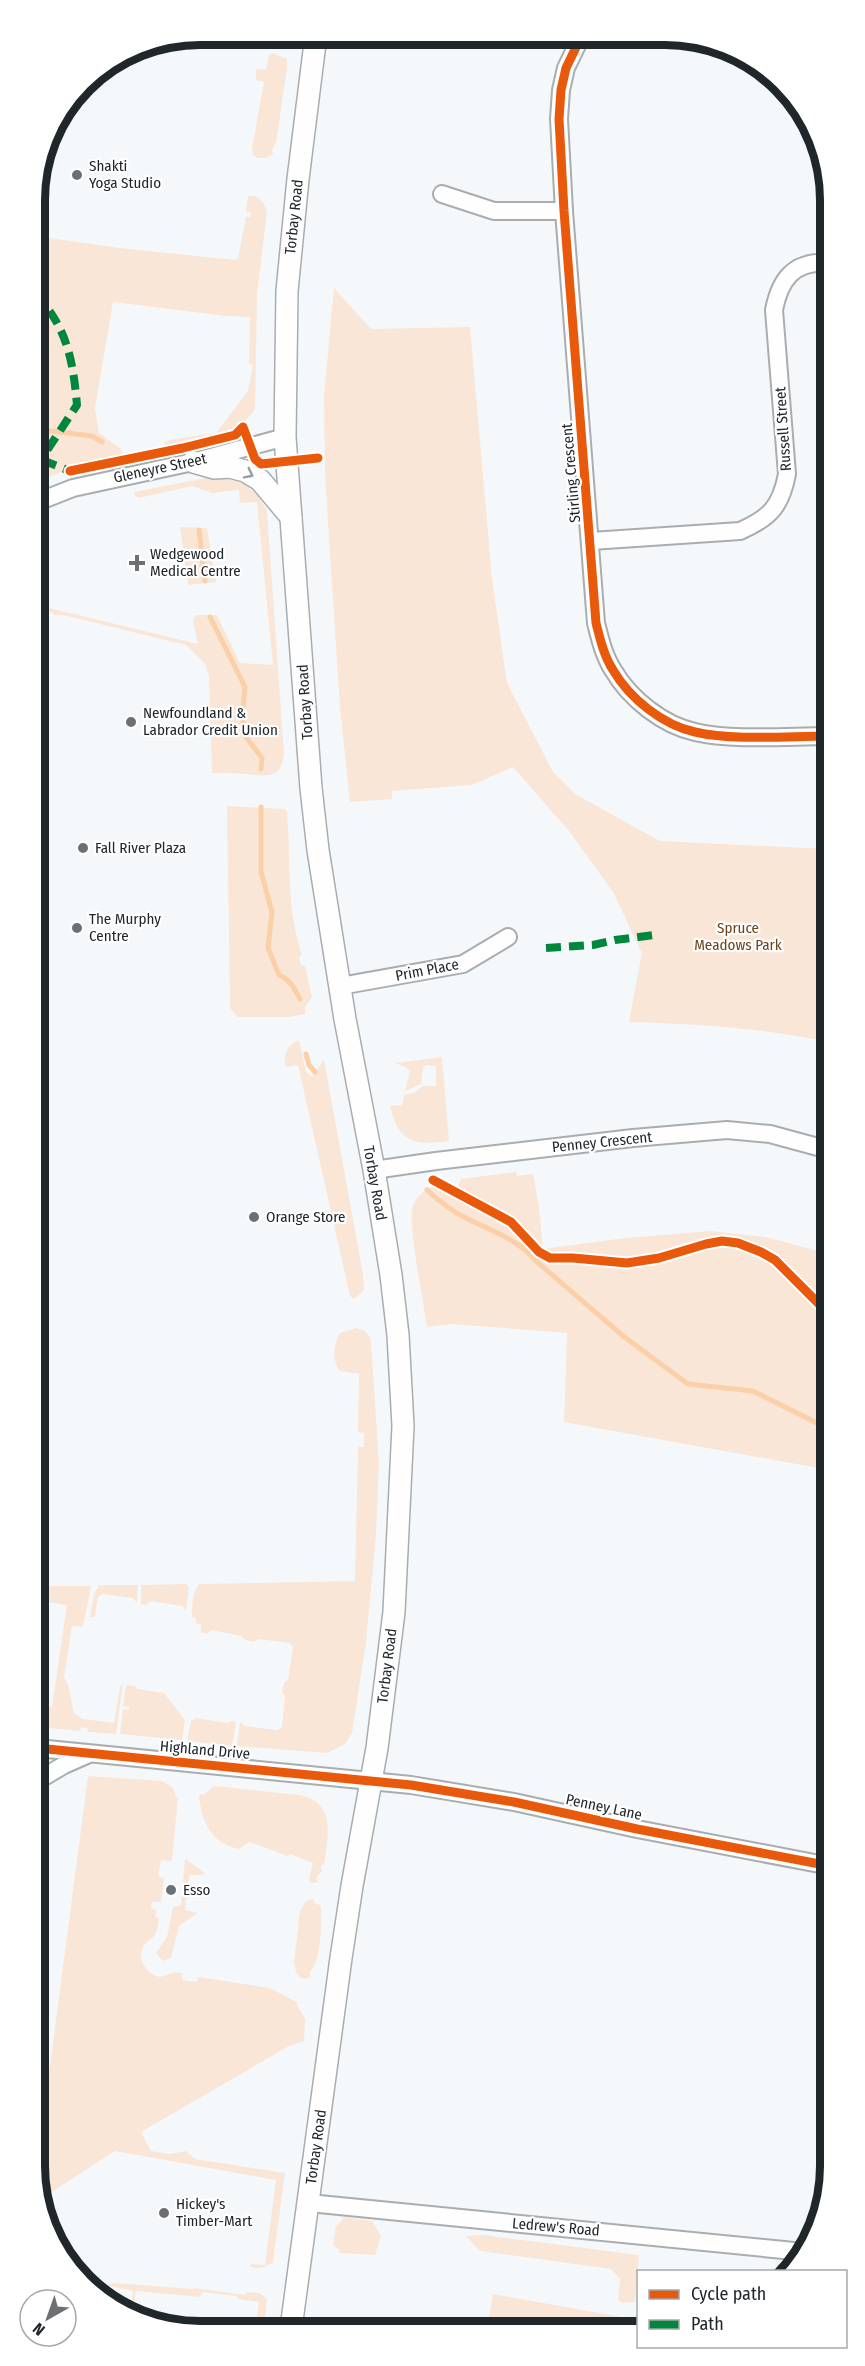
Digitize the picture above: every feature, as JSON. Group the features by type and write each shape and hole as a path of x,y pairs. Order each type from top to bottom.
{"main road":[{"name":"Torbay Road","path":"292,2321 352,1886 371,1781 394,1612 403,1426 398,1335 374,1170 318,850 311,788 285,437 287,291 315,45"},
{"path":"193,462 214,468 230,466 245,471 260,480 291,517"}],"street":[{"name":"Stirling Crescent","path":"577,45 566,68 561,90 559,119 596,623 602,647 613,670 639,701 673,725 715,736 820,736"},
{"path":"442,194 494,211 564,211"},
{"name":"Russell Street","path":"591,541 740,531 758,523 770,514 784,489 787,474 774,310 781,285 791,273 803,265 820,264"},
{"name":"Gleneyre Street","path":"45,499 73,488 193,462 285,437"},
{"name":"Prim Place","path":"340,986 463,964 508,937"},
{"name":"Penney Crescent","path":"374,1170 633,1138 726,1130 770,1134 820,1148"},
{"name":"Highland Drive","path":"45,1749 371,1781"},
{"path":"45,1776 91,1753"},
{"name":"Penney Lane","path":"371,1781 411,1785 514,1802 637,1829 820,1864"},
{"name":"Ledrew's Road","path":"309,2203 795,2251"}],"green space":[{"path":"272,53 287,59 287,68 273,154 265,158 258,158 253,155 252,149 264,82 256,80 256,69 266,70 269,56"},
{"path":"248,196 255,196 267,212 257,294 255,410 235,432 164,447 165,442 169,440 216,433 248,391 253,365 249,364 250,317 113,302 95,408 99,433 121,449 123,457 78,466 45,478 45,237 235,260 238,258 246,217 250,217 251,212 246,211"},
{"name":"Spruce Meadows Park","path":"334,288 371,329 470,327 492,578 507,683 553,772 575,794 660,841 820,849 820,1040 730,1027 629,1022 642,953 613,892 569,831 513,767 472,785 392,791 392,799 350,802 340,708 325,475 324,396"},
{"path":"221,475 249,487 259,497 267,511 284,754 280,768 272,774 212,773 209,677 205,664 186,645 55,615 49,611 45,614 45,607 198,644 193,621 196,615 217,615 240,663 273,665 257,502 240,503 239,490 212,493 192,486 139,498 134,492"},
{"path":"180,527 207,528 216,582 188,585"},
{"path":"227,806 285,809 287,812 293,920 302,955 299,956 301,965 305,966 312,997 305,1007 305,1014 289,1017 238,1017 230,1008"},
{"path":"299,1040 306,1072 312,1077 324,1060 363,1274 364,1290 354,1299 350,1296 298,1065 285,1067 287,1051"},
{"path":"442,1057 449,1141 418,1142 403,1135 393,1118 390,1106 402,1105 404,1095 416,1092 423,1086 436,1086 436,1066 426,1065 423,1068 421,1084 405,1091 410,1071 395,1063"},
{"path":"516,1172 517,1176 533,1174 543,1249 514,1220 464,1193 458,1186 461,1179"},
{"path":"432,1186 505,1223 543,1261 628,1268 719,1246 734,1247 764,1260 783,1274 820,1312 820,1468 564,1422 567,1333 452,1324 427,1327 412,1229 413,1206 421,1194"},
{"path":"711,1231 766,1237 820,1252 820,1299 778,1258 758,1245 743,1239 713,1238 654,1254 632,1257 547,1252 543,1249 625,1238"},
{"path":"356,1328 366,1332 371,1341 379,1464 376,1535 366,1642 352,1733 345,1744 327,1753 237,1746 240,1722 245,1726 277,1730 282,1727 285,1696 282,1691 284,1683 288,1680 293,1647 289,1643 259,1639 254,1642 245,1640 241,1636 211,1630 207,1634 201,1632 201,1625 196,1623 196,1618 192,1617 194,1595 199,1584 355,1581 358,1447 364,1447 364,1433 358,1432 359,1374 340,1371 335,1362 334,1352 340,1333"},
{"path":"186,1584 189,1588 186,1611 182,1606 150,1601 146,1605 141,1604 141,1585"},
{"path":"99,1585 138,1585 137,1603 133,1598 103,1594 98,1597 95,1617 90,1617 94,1594"},
{"path":"45,1586 91,1586 83,1627 72,1626 64,1678 68,1684 74,1713 83,1719 114,1723 120,1687 123,1684 116,1734 88,1732 87,1728 81,1727 80,1731 45,1728 45,1706 52,1707 67,1605 45,1601"},
{"path":"126,1685 164,1693 185,1720 182,1740 120,1734 123,1709 129,1710 129,1707 123,1706"},
{"path":"196,1718 227,1723 236,1722 232,1746 187,1741 191,1721"},
{"path":"88,1776 162,1781 173,1788 178,1797 172,1861 161,1860 158,1876 164,1878 161,1902 152,1902 151,1908 157,1910 155,1917 159,1918 155,1935 144,1945 141,1952 144,1966 151,1973 160,1977 175,1972 182,1973 182,1980 197,1982 198,1977 270,1988 298,2003 305,2019 304,2041 289,2046 141,2132 151,2151 170,2154 186,2151 195,2159 285,2173 273,2262 259,2268 250,2266 252,2264 265,2265 276,2180 115,2151 48,2194 45,2166 45,2104"},
{"path":"214,1786 299,1795 320,1805 325,1813 328,1832 324,1865 321,1865 321,1870 323,1870 316,1878 319,1882 311,1883 309,1879 313,1863 249,1842 239,1849 215,1837 206,1824 199,1798 200,1794 203,1795"},
{"path":"185,1859 205,1873 190,1875 189,1879 185,1910 198,1913 179,1926 171,1958 163,1961 156,1953 167,1937 173,1907 181,1905"},
{"path":"314,1899 314,1903 320,1905 321,1908 320,1943 316,1961 309,1973 311,1976 306,1979 300,1978 294,1962 300,1911 306,1901"},
{"path":"342,2217 372,2221 381,2236 375,2255 339,2253 340,2250 333,2245 336,2226 343,2220"},
{"path":"483,2235 639,2255 635,2302 623,2303 618,2300 620,2279 611,2269 480,2251 466,2236"},
{"path":"115,2283 194,2288 245,2295 247,2292 259,2293 267,2299 265,2321 256,2321 259,2302 238,2299 236,2296 203,2292 200,2297 136,2291 134,2306 131,2304 133,2291 106,2285"},
{"path":"493,2294 633,2319 633,2321 488,2321"}],"waterway":[{"path":"45,430 92,436 102,442"},
{"path":"199,530 205,581"},
{"path":"210,617 245,687 242,716 246,737 262,758 261,769"},
{"path":"261,807 261,872 272,912 268,948 279,975 289,982 300,999"},
{"path":"306,1054 309,1065 315,1072"},
{"path":"427,1190 455,1212 520,1246 623,1336 688,1384 753,1391 820,1424"}],"marked path":[{"path":"45,305 66,345 73,373 77,405 45,453"},
{"path":"45,461 70,471"},
{"path":"546,948 593,945 654,935"}],"cycle path":[{"path":"577,45 566,68 561,90 559,119 596,623 605,653 620,681 638,701 659,717 683,729 726,736 820,736"},
{"path":"70,471 235,435 243,427 255,459 261,464 318,458"},
{"path":"433,1180 511,1222 539,1252 550,1258 627,1263 659,1258 722,1241 738,1243 775,1260 820,1305"},
{"path":"45,1749 411,1785 514,1802 637,1829 820,1864"}],"place":[{"name":"Shakti Yoga Studio","path":"77,175"},
{"name":"Wedgewood Medical Centre","path":"137,563"},
{"name":"Newfoundland & Labrador Credit Union","path":"131,722"},
{"name":"Fall River Plaza","path":"83,848"},
{"name":"The Murphy Centre","path":"77,928"},
{"name":"Orange Store","path":"254,1217"},
{"name":"Esso","path":"171,1890"},
{"name":"Hickey's Timber-Mart","path":"164,2213"}]}
